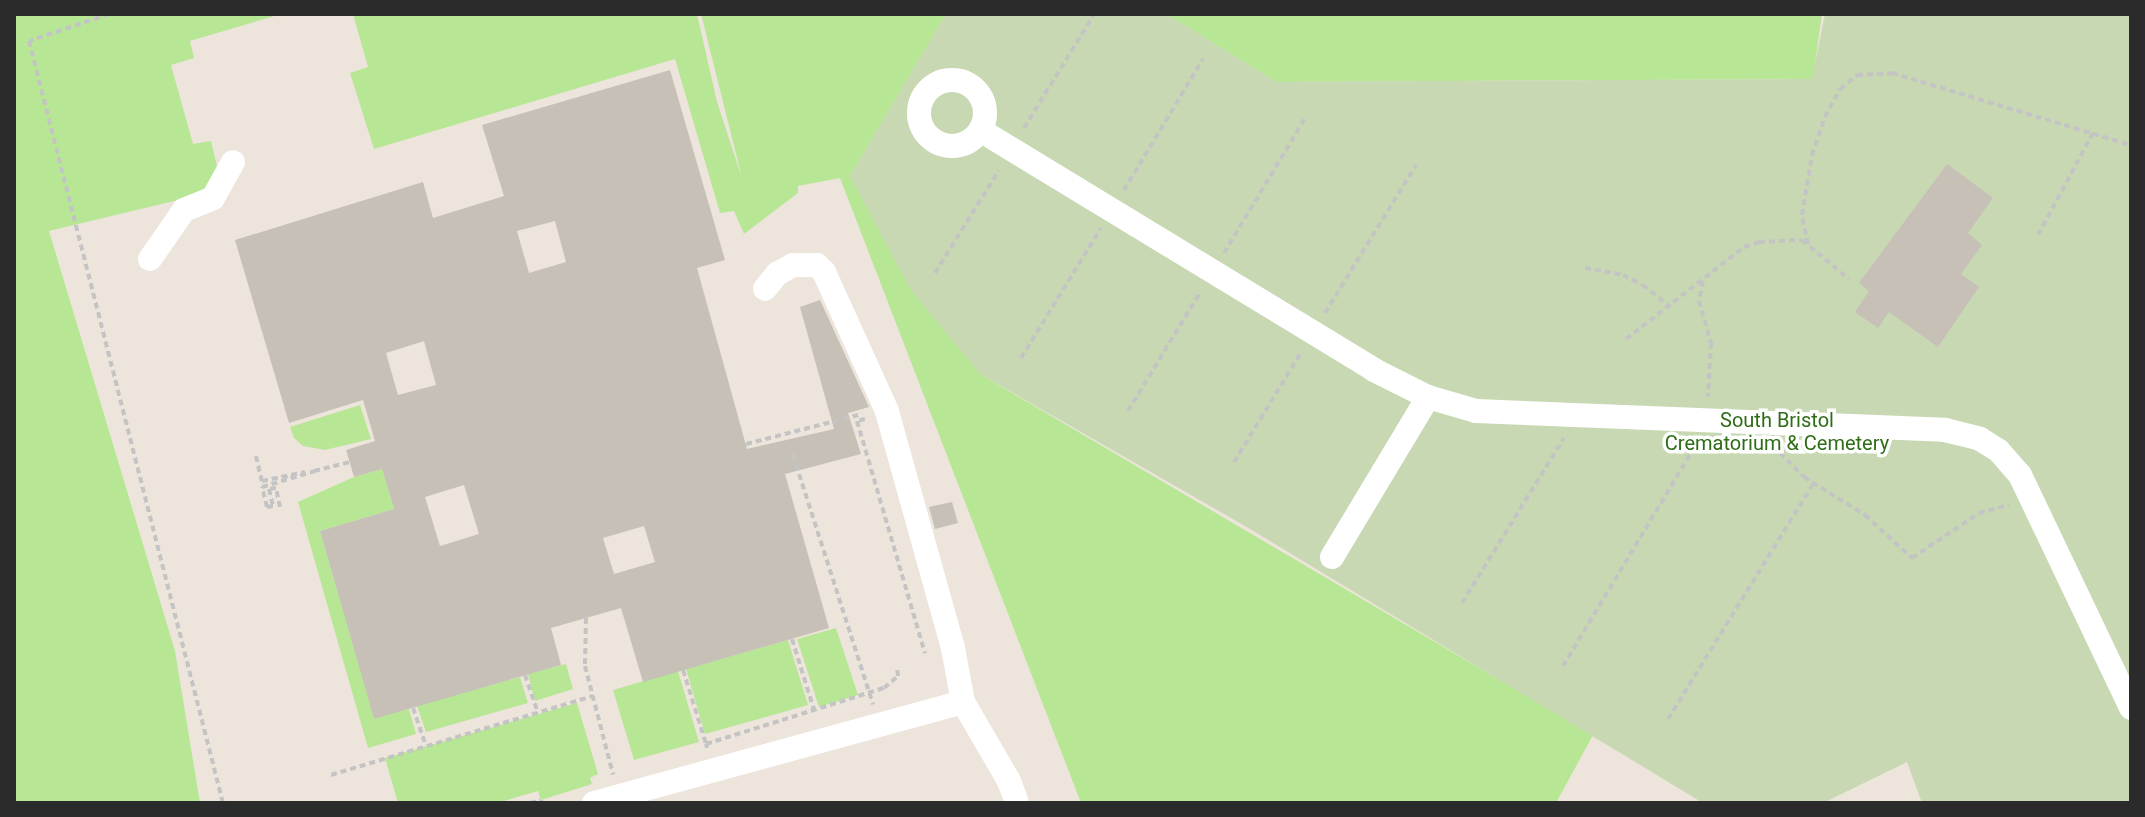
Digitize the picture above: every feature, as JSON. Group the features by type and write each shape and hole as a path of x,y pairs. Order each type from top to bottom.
{"lane":[{"path":"980,130 1374,370 1428,397 1476,411 1960,432 1999,451 2020,475 2131,708"},
{"path":"150,259 184,210 213,198 233,162"},
{"path":"765,289 777,274 793,265 817,265 824,272 887,411 953,648 963,702 1009,781 1017,803"},
{"path":"1332,557 1428,397"},
{"path":"594,803 963,702"}],"path":[{"path":"109,14 29,41 223,803"},
{"path":"935,273 1094,14"},
{"path":"1808,244 1802,215 1812,155 1825,117 1840,89 1857,75 1892,73 2131,145"},
{"path":"2038,235 2093,133"},
{"path":"1626,339 1744,247 1759,242 1802,240 1849,279"},
{"path":"1585,268 1623,275 1643,285 1670,307"},
{"path":"1563,666 1708,421 1711,343 1699,301 1703,281"},
{"path":"1462,603 1576,415"},
{"path":"746,444 846,418"},
{"path":"857,421 925,653"},
{"path":"1768,424 1768,441 1814,483 1865,515 1912,558 1979,513 2030,497"},
{"path":"796,454 793,455 879,723"},
{"path":"256,456 262,481 315,471"},
{"path":"280,507 276,488 269,489 273,506 267,507 262,487 349,462"},
{"path":"1668,719 1814,483"},
{"path":"586,618 585,666 619,795"},
{"path":"792,639 814,710"},
{"path":"683,670 706,744"},
{"path":"525,675 538,712"},
{"path":"331,775 593,696"},
{"path":"413,708 426,746"},
{"path":"530,803 541,800 542,803"}],"green space":[{"path":"14,14 281,14 190,41 194,58 171,65 193,144 211,141 219,175 199,195 49,231 175,651 200,803 14,803"},
{"path":"353,14 697,14 717,102 742,178 701,14 946,14 850,176 980,374 1593,735 1556,803 1081,803 840,178 798,186 798,193 744,234 734,211 720,213 675,59 374,149 350,73 368,67"},
{"name":"South Bristol Crematorium & Cemetery","path":"946,14 1166,14 1277,82 1812,79 1825,14 2131,14 2131,803 1922,803 1907,762 1823,803 1703,803 1245,526 980,374 910,289 850,176"},
{"path":"1166,14 1822,14 1813,79 1277,82"},
{"path":"360,405 371,439 325,450 303,446 294,438 290,427"},
{"path":"382,469 394,509 320,531 374,718 409,709 416,734 368,748 298,502 354,477"},
{"path":"836,628 858,695 819,707 797,639"},
{"path":"788,640 808,705 705,734 686,669"},
{"path":"566,664 573,689 535,701 528,674"},
{"path":"678,671 699,742 634,760 613,690"},
{"path":"520,677 528,703 426,732 417,706"},
{"path":"577,703 598,774 590,778 592,784 541,800 538,791 497,803 398,803 385,758"}],"building":[{"path":"670,70 725,260 697,268 747,449 834,429 800,307 820,300 869,407 848,413 861,454 785,474 829,628 643,682 621,608 551,628 561,665 374,719 320,531 394,509 382,469 354,477 346,450 375,441 363,400 289,423 235,240 423,182 433,218 504,196 482,125","holes":["555,221 566,262 529,273 517,231","424,341 436,385 398,395 386,353","464,485 479,534 440,546 425,497","644,526 655,562 614,574 603,538"]},
{"path":"1947,164 1993,198 1968,233 1982,245 1961,274 1979,287 1938,347 1889,312 1878,328 1855,312 1869,291 1859,283"},
{"path":"952,502 958,523 935,529 929,507"}]}
